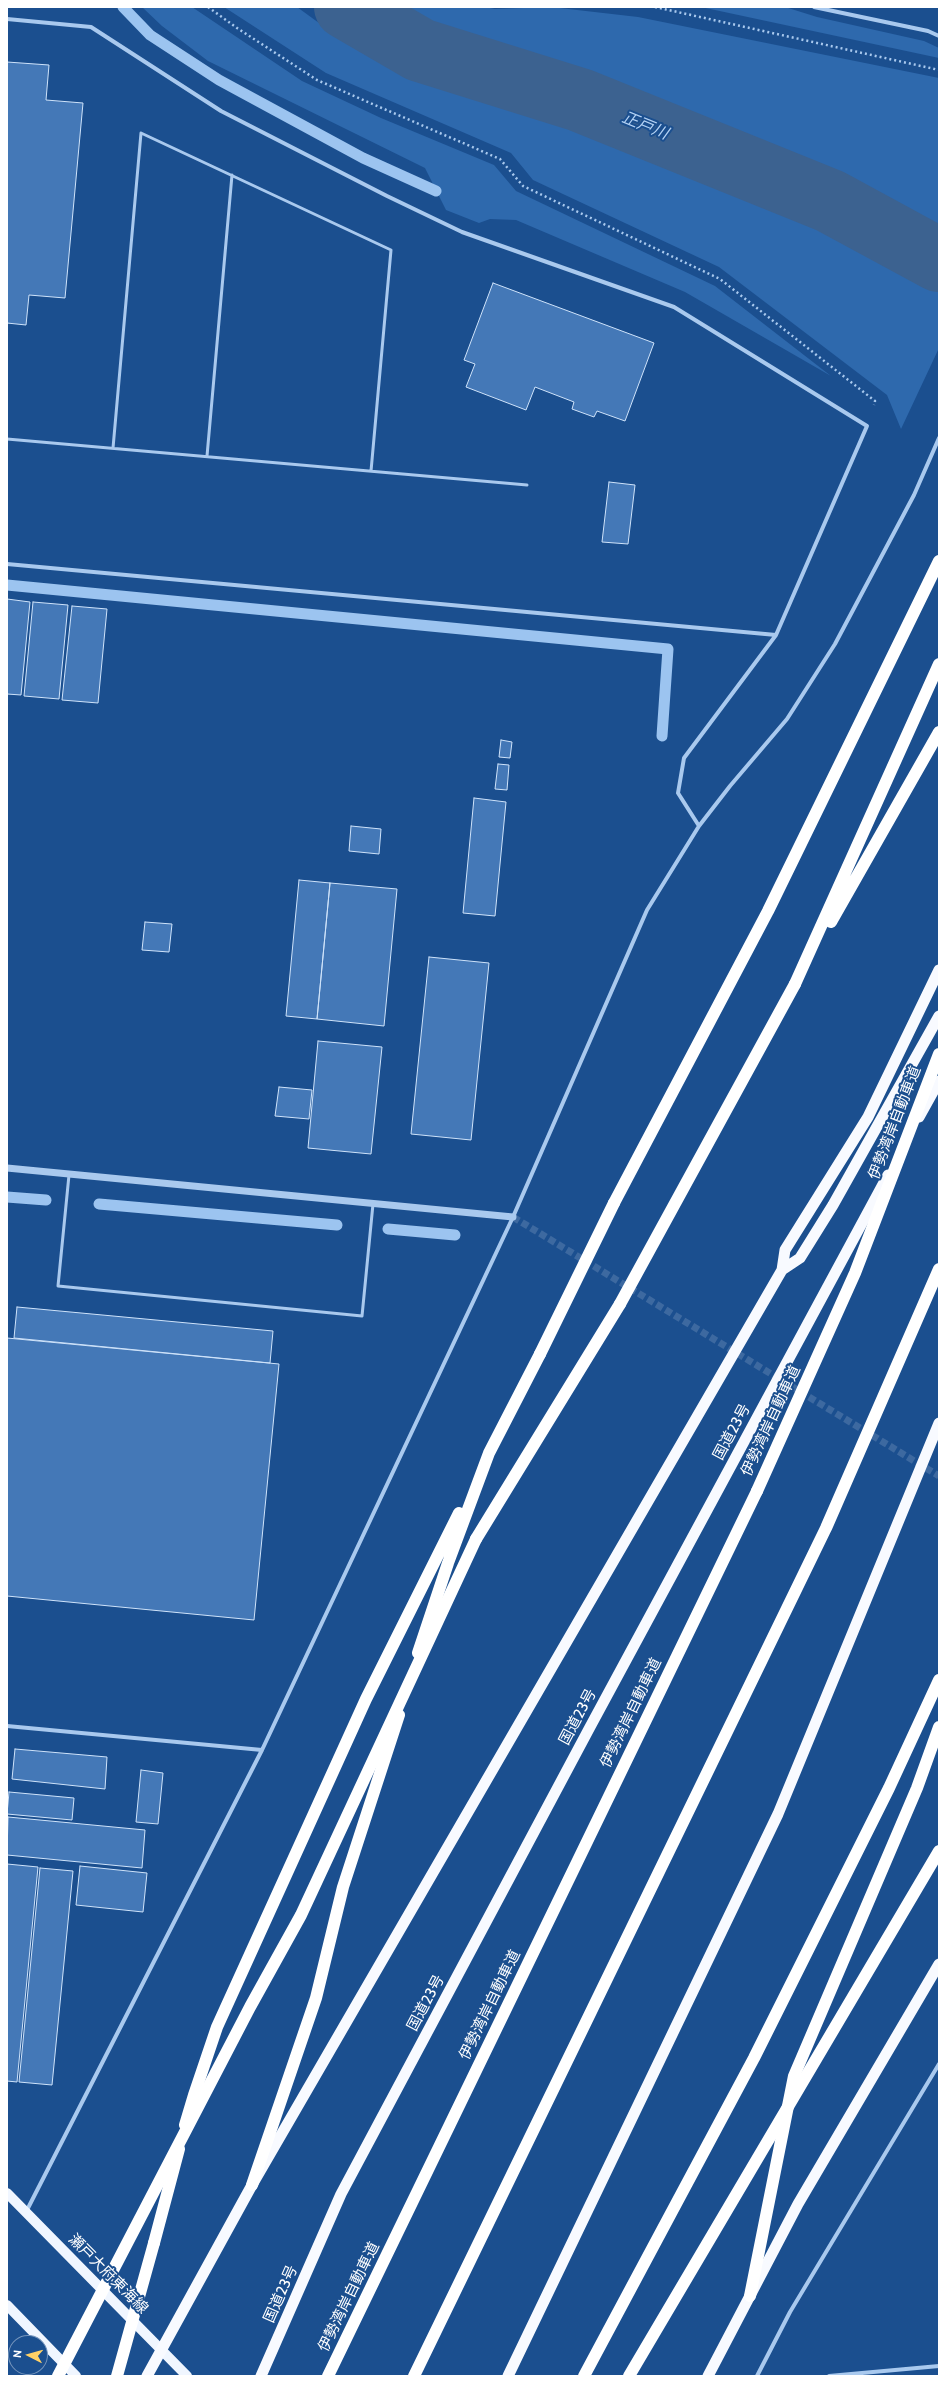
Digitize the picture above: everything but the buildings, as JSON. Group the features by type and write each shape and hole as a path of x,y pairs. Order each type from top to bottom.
{"highway":[{"path":"116,2376 194,2095 217,2027 366,1699 540,1354 614,1203 768,911 939,561"},
{"path":"795,984 939,664"},
{"path":"58,2376 250,2007 301,1915 476,1539 620,1304 795,984 939,732"},
{"path":"147,2376 252,2185 782,1270 785,1250 868,1117 939,970"},
{"path":"782,1270 800,1258 829,1212 939,1016"},
{"name":"伊勢湾岸自動車道","path":"328,2376 757,1491 855,1273 939,1054"},
{"name":"国道23号","path":"261,2376 341,2194 590,1727 939,1081"},
{"path":"414,2376 826,1528 939,1269"},
{"path":"508,2376 778,1814 939,1423"},
{"path":"252,2185 316,1998 343,1887 438,1593 489,1453"},
{"path":"584,2376 754,2058 889,1788 939,1680"},
{"path":"750,2296 794,2076 917,1788 939,1727"},
{"path":"629,2376 939,1851"},
{"path":"708,2376 798,2204 939,1964"}],"main road":[{"name":"瀬戸大府東海線","path":"7,2193 187,2376"},
{"path":"7,2305 76,2376"}],"street":[{"path":"814,7 928,31 939,36"},
{"path":"7,19 91,27 221,111 387,196 462,232 674,307 867,426 776,635 684,758 678,793 699,826"},
{"path":"26,2212 262,1750 513,1217 647,910 699,826 730,786 787,719 835,644 914,495 939,438"},
{"path":"7,564 776,635"},
{"path":"7,1168 513,1217"},
{"path":"7,1726 262,1750"},
{"path":"757,2376 790,2312 939,2064"},
{"path":"829,2376 939,2366"}],"lane":[{"path":"113,448 141,133 391,250 371,471"},
{"path":"207,456 232,175"},
{"path":"7,439 527,485"},
{"path":"69,1174 58,1286 362,1316 373,1204"}],"path":[{"path":"208,7 236,28 317,80 500,159 523,186 720,279 875,402 867,426"},
{"path":"655,7 939,70"}],"shaded area":[{"path":"142,7 192,7 302,81 381,118 494,165 516,191 715,286 831,376 685,292 516,220 490,219 479,223 446,210 425,168 208,61 162,26"},
{"path":"224,7 297,7 319,23 378,58 454,88 578,119 668,149 807,203 876,235 939,269 939,348 901,429 887,395 719,267 533,180 511,153 326,73"},
{"path":"381,7 484,7 495,9 551,7 638,17 939,78 939,233 726,141 593,99 595,92 543,81 462,50"},
{"path":"701,7 785,7 817,17 924,41 939,48 939,58"}],"waterway":[{"path":"123,7 150,35 219,80 363,158 436,191"},
{"name":"正戸川","path":"346,7 420,50 580,100 830,201 939,260"},
{"path":"7,585 668,649 662,736"},
{"path":"7,1197 46,1200"},
{"path":"99,1204 337,1225"},
{"path":"388,1229 455,1235"}],"tunnel":[{"path":"513,1217 939,1476"}]}
